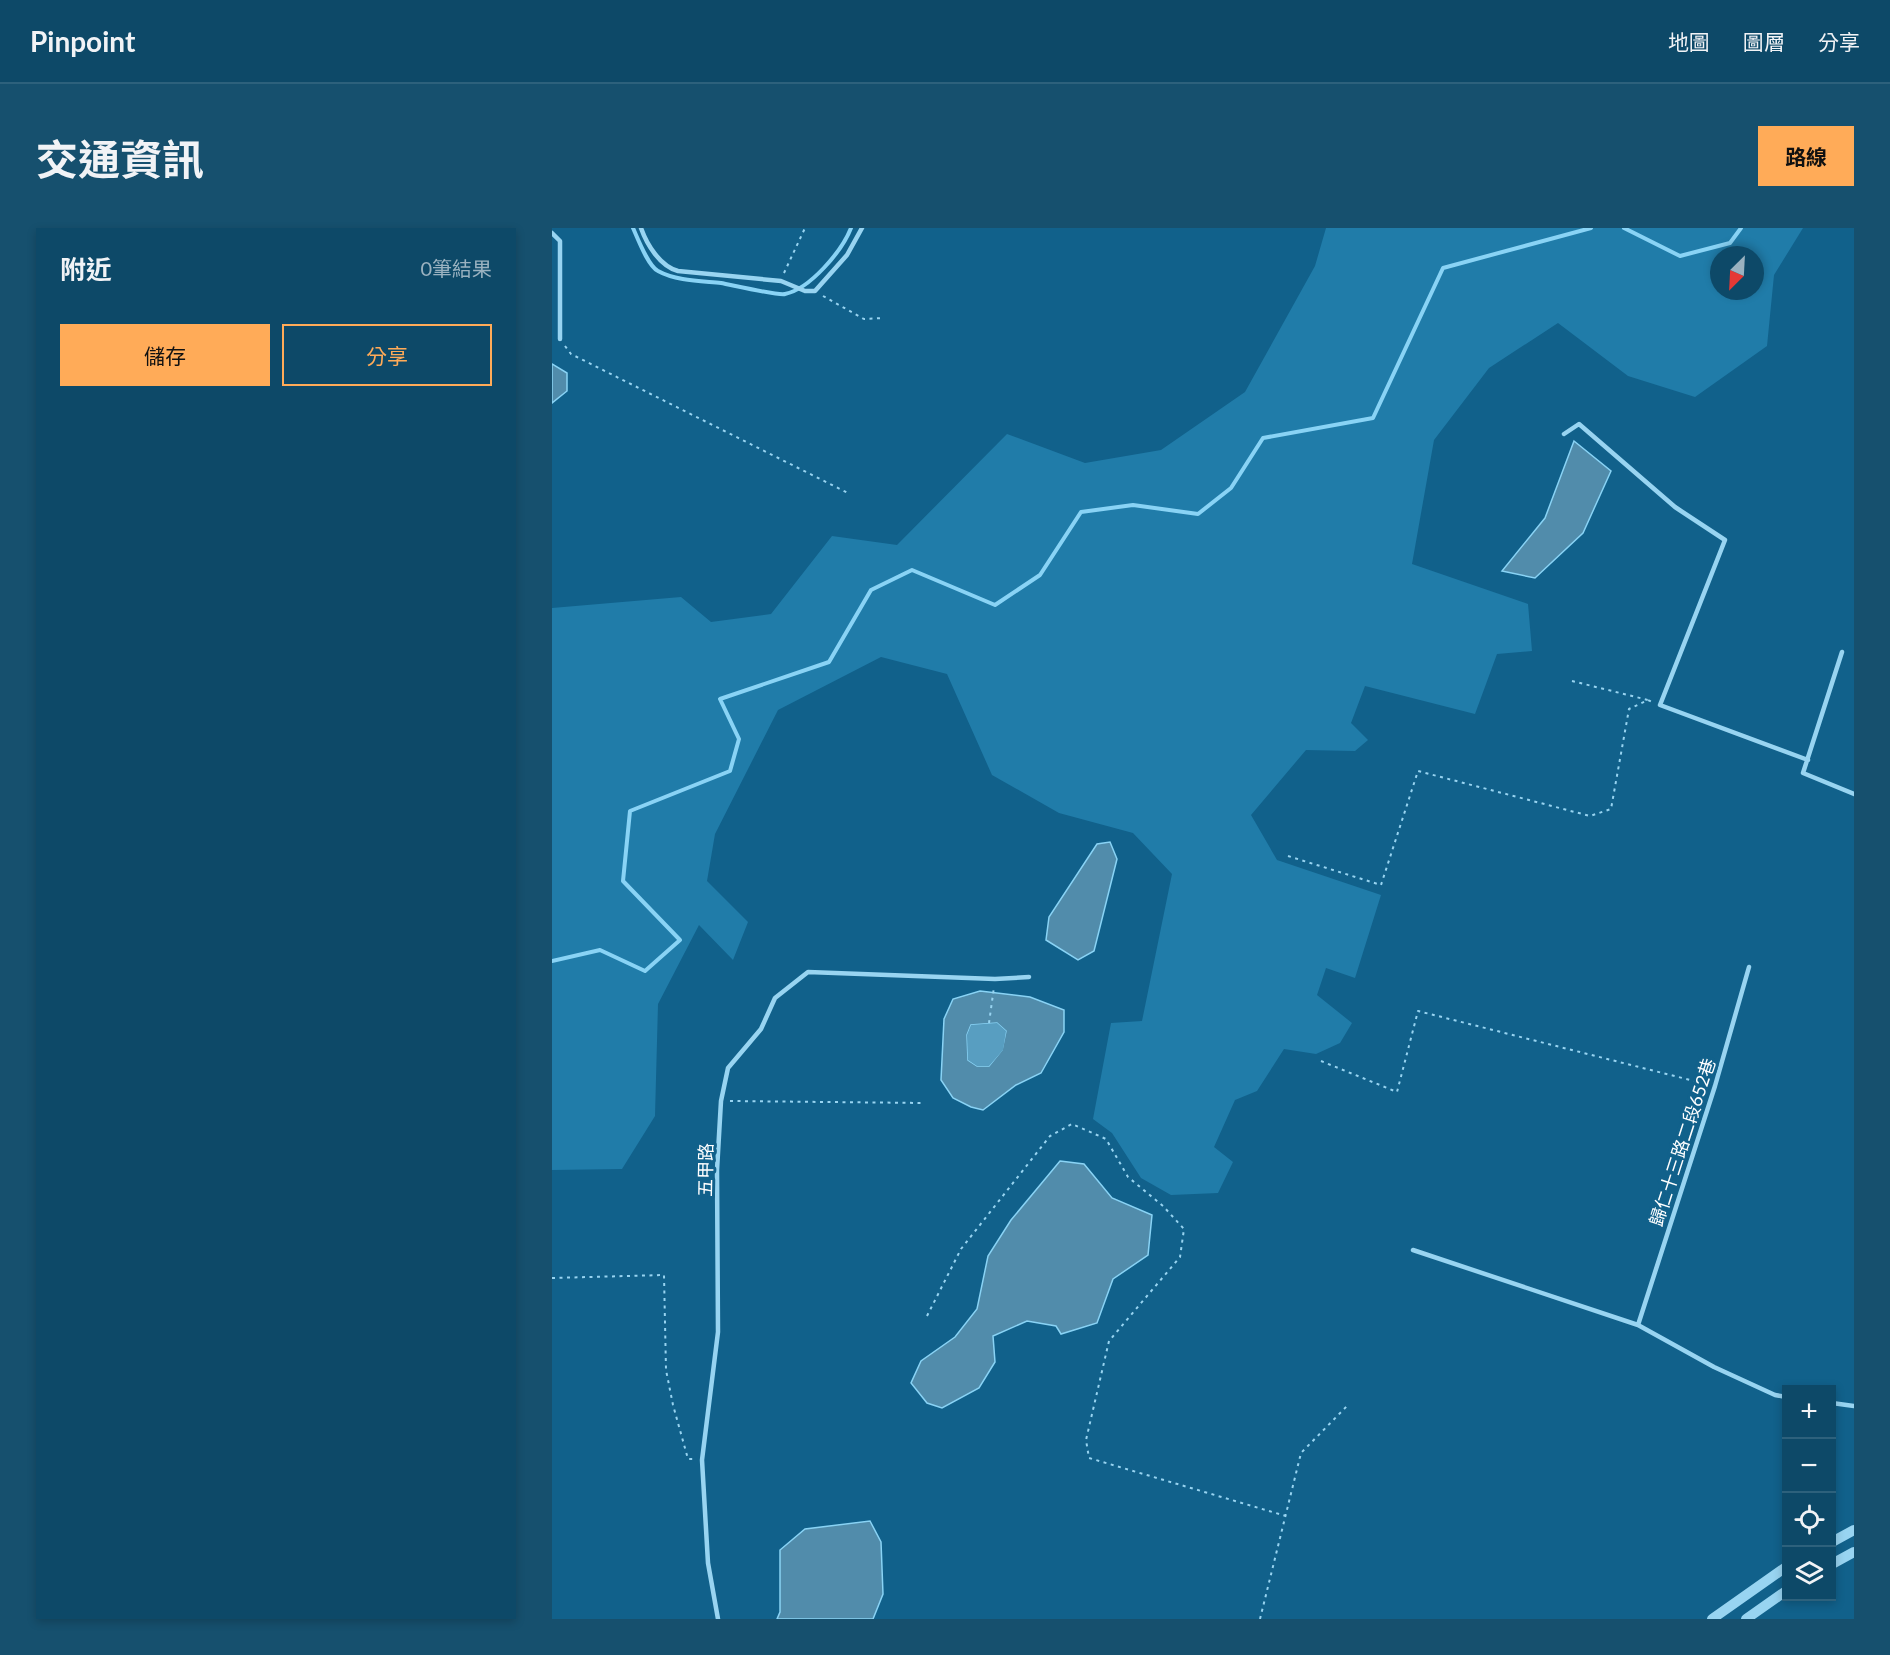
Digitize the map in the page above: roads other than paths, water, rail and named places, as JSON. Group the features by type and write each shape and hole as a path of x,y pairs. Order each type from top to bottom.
{"street":[{"path":"1836,1540 1854,1530"},
{"path":"1836,1562 1854,1552"},
{"path":"1712,1619 1782,1570"},
{"path":"1746,1619 1782,1594"}],"lane":[{"path":"641,228 655,254 668,268 678,271 781,281 805,291 815,291 847,255 862,228"},
{"path":"552,233 560,241 560,339"},
{"path":"1564,434 1579,424 1675,507 1725,540 1660,705 1808,760"},
{"path":"1842,652 1803,773 1854,795"},
{"name":"歸仁十三路二段652巷","path":"1638,1325 1715,1086 1749,967"},
{"name":"五甲路","path":"718,1619 708,1563 702,1460 717,1332 717,1170 721,1101 728,1068 761,1029 775,998 808,972 995,979 1029,977"},
{"path":"1413,1250 1638,1325 1714,1367 1782,1396"},
{"path":"1836,1404 1854,1406"}],"waterway":[{"path":"633,228 644,252 658,271 681,279 721,283 781,294 795,291 805,285 824,268 833,258 851,228"},
{"path":"552,961 600,950 645,971 680,940 623,881 630,811 730,771 739,739 720,699 829,662 871,590 912,570 995,605 1040,575 1081,512 1133,505 1198,514 1231,488 1263,438 1373,418 1443,268 1591,228"},
{"path":"1624,228 1680,256 1730,243 1741,228"}]}
